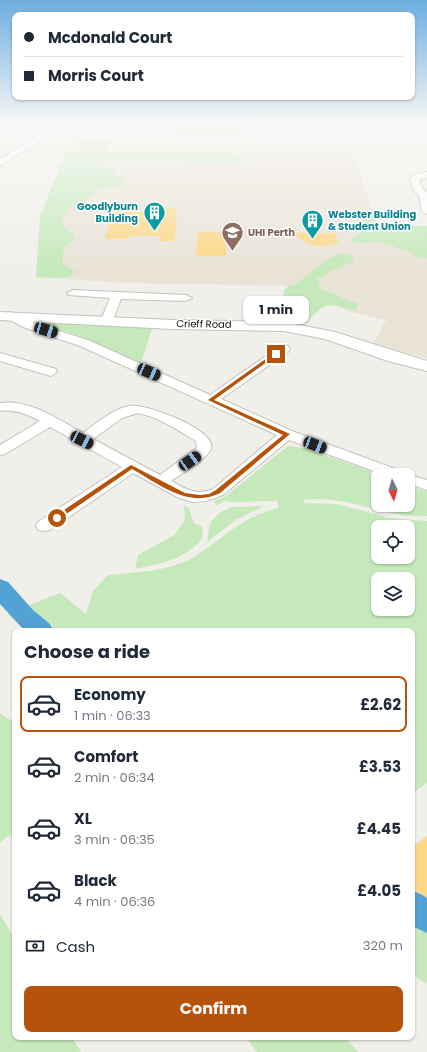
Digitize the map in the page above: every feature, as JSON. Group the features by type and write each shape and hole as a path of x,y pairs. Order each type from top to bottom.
{"main road":[{"name":"Crieff Road","path":"4,316 200,325 260,324 295,327 336,337 403,360 427,366"}],"street":[{"path":"427,175 419,176 414,179 419,191 425,195 423,198 427,211"},
{"path":"74,293 186,298"},
{"path":"107,320 117,295"},
{"path":"4,316 22,324 60,334 84,343 287,434 380,468"},
{"path":"210,400 284,349"},
{"path":"0,357 51,372"},
{"path":"0,407 8,406 32,411 184,495 196,497 211,496 218,492 287,434"},
{"path":"82,440 124,412 140,410 150,412 200,438 204,443 204,448 200,454 160,482"},
{"path":"0,451 49,421"},
{"path":"44,526 131,467"},
{"path":"415,481 427,485"}],"shaded area":[{"name":"UHI Perth","path":"58,172 359,172 379,226 427,226 427,358 372,345 386,320 350,312 298,286 127,283 36,277 40,217"}],"green space":[{"path":"58,172 115,172 115,176 124,177 121,186 98,190 81,204 67,209 61,223 72,234 74,240 64,248 62,263 74,271 71,276 61,278 36,277 40,217"},
{"path":"368,211 373,211 379,226 427,226 427,258 415,256 411,252 380,242 355,243 352,240 361,232 362,227 368,225 363,219 362,214"},
{"path":"343,253 351,255 354,262 329,271 323,277 316,279 321,282 317,287 358,304 356,310 335,306 325,307 317,311 307,323 293,324 283,316 283,298 286,288 299,282 331,257"},
{"path":"25,320 153,326 141,363 74,334"},
{"path":"288,446 304,448 371,471 371,508 335,500 303,500 304,503 337,504 390,518 415,520 371,520 371,564 415,564 415,520 427,521 427,783 415,791 415,628 26,628 7,614 60,593 86,614 93,591 108,575 151,571 182,563 203,551 243,523 266,512 279,508 277,501 273,495 276,501 230,502 226,500 216,506 214,501 226,496"},
{"path":"415,488 427,492 427,516 386,512 415,512"},
{"path":"184,505 189,508 194,523 203,527 202,539 196,546 172,560 135,569 138,555 174,535 185,520"},
{"path":"264,506 237,519 207,542 210,523 218,514 231,507"},
{"path":"0,713 12,721 12,834 0,842"},
{"path":"415,894 427,903 427,984 415,976"},
{"path":"0,914 12,935 12,1040 74,1040 81,1052 0,1052"},
{"path":"248,1040 348,1040 358,1052 257,1052"}],"building":[{"name":"Goodlyburn Building","path":"153,208 176,208 175,216 177,216 174,241 159,241 160,236 130,236 129,239 105,239 113,211 152,211"},
{"path":"198,232 226,232 226,256 196,256"},
{"name":"Webster Building & Student Union","path":"291,233 334,233 339,243 325,246 312,245"},
{"path":"427,836 427,898 415,890 415,845"}],"waterway":[{"path":"0,588 24,616 38,628"},
{"path":"415,908 427,917"}],"place":[{"name":"Goodlyburn Building","path":"154,232"},
{"name":"Webster Building & Student Union","path":"312,240"},
{"name":"UHI Perth","path":"232,252"}],"route":[{"path":"57,518 131,467 184,495 200,497 211,496 218,492 287,434 210,400 276,354"}]}
